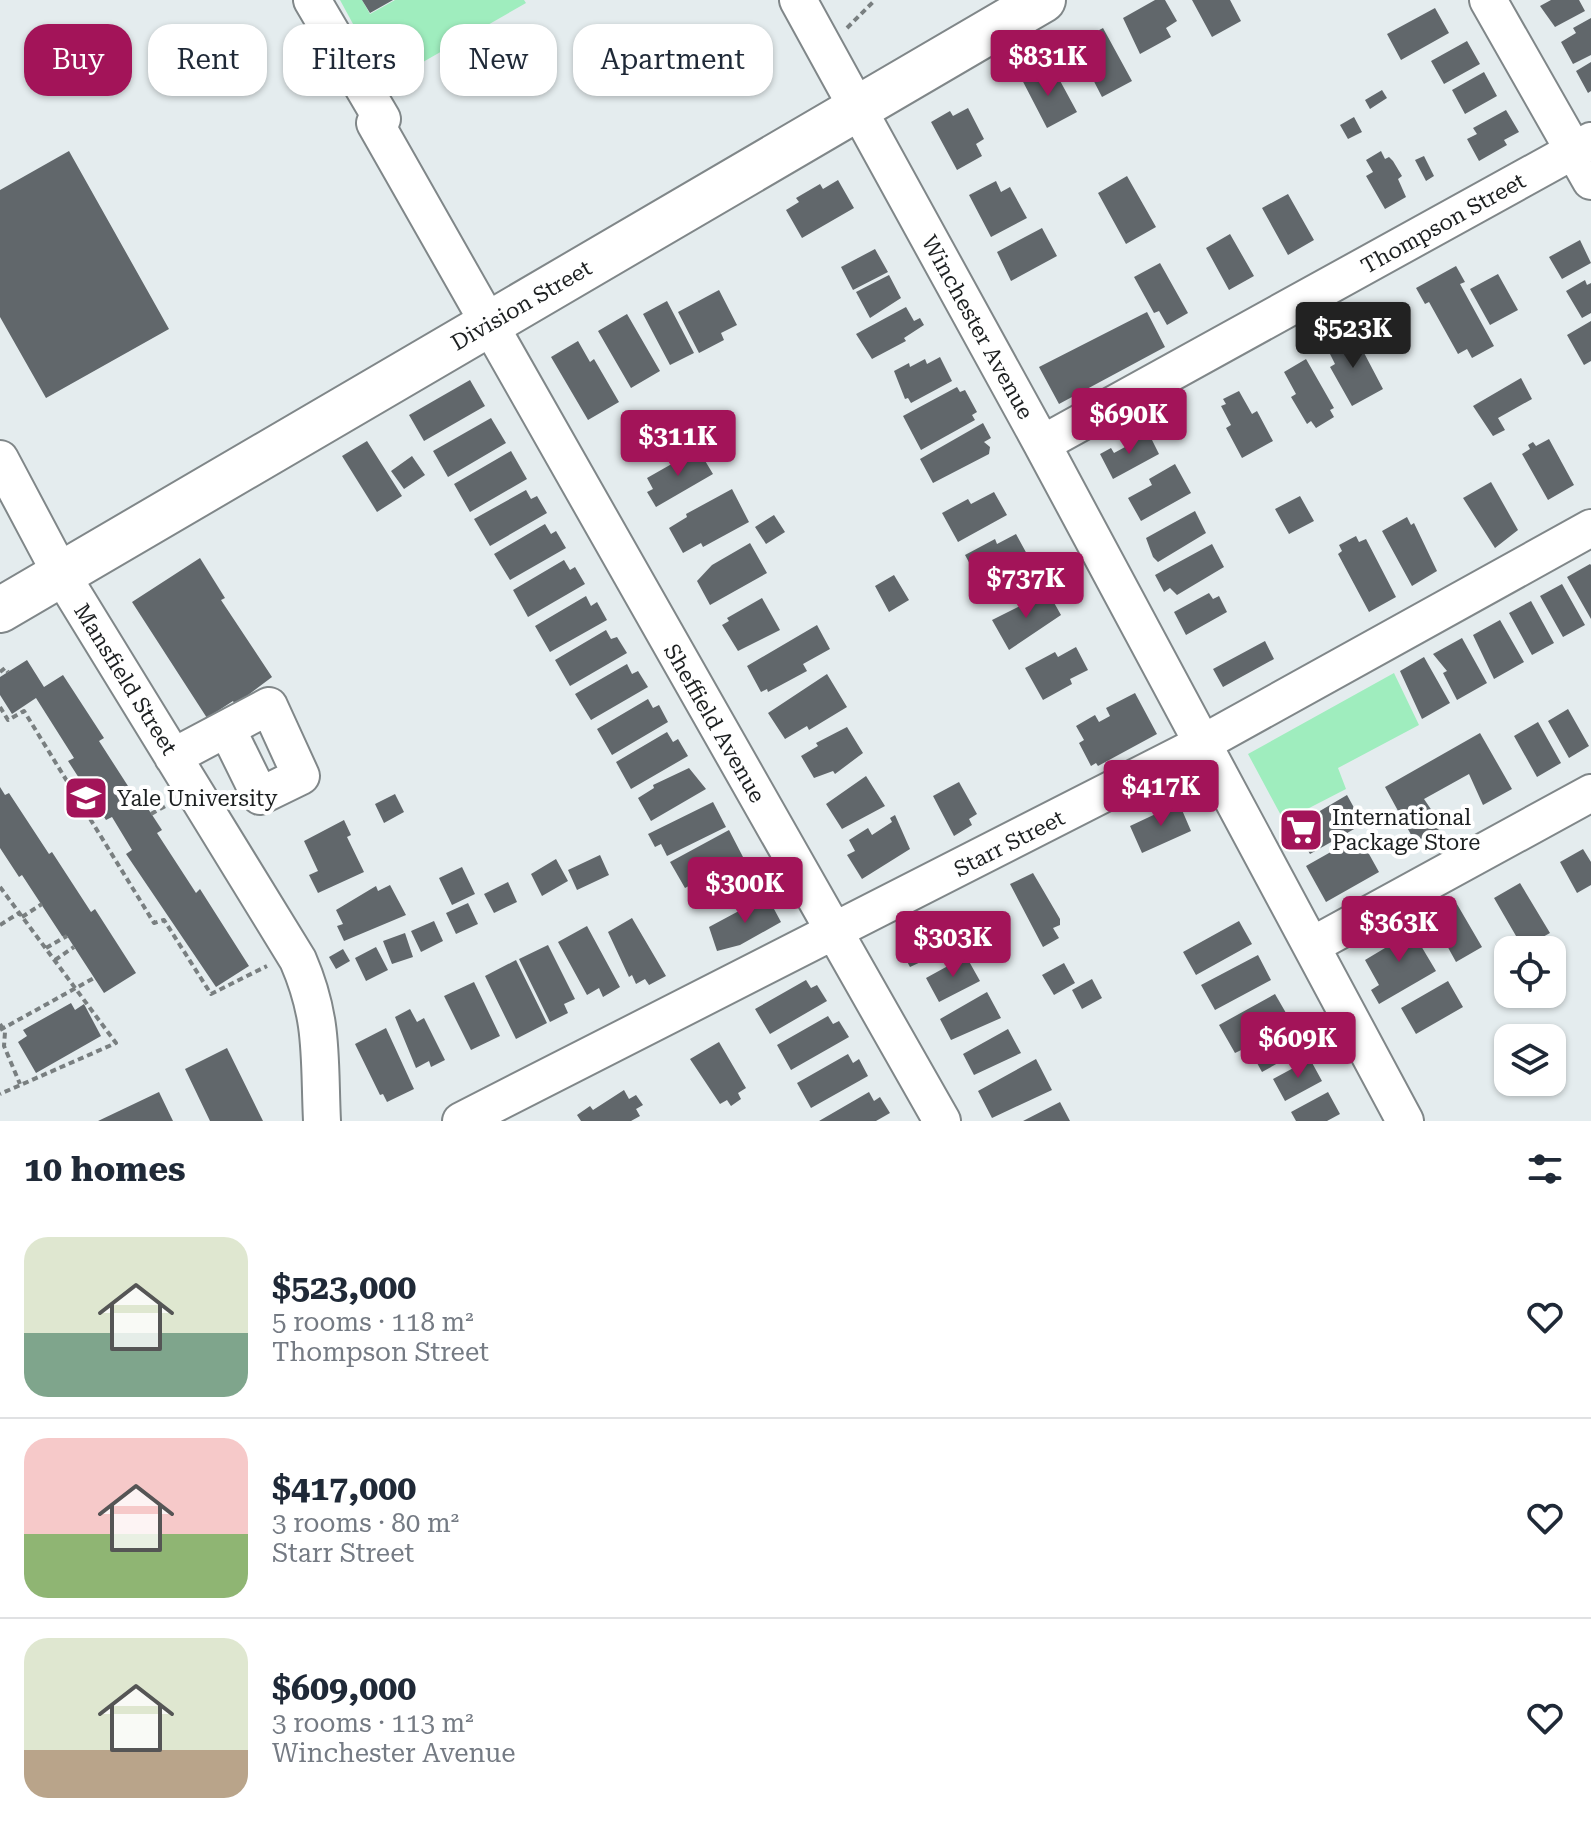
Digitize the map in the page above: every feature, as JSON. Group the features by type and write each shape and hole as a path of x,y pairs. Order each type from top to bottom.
{"main road":[{"name":"Division Street","path":"0,610 1043,0"}],"street":[{"name":"Sheffield Avenue","path":"312,0 488,325 942,1121"},
{"name":"Winchester Avenue","path":"798,0 1042,444 1405,1121"},
{"path":"1488,0 1585,157"},
{"name":"Thompson Street","path":"1042,444 1585,157"},
{"name":"Mansfield Street","path":"0,459 61,574 298,960 314,996 321,1038 322,1121"},
{"name":"Starr Street","path":"461,1121 505,1112 835,933 1203,743 1591,528"},
{"path":"173,757 227,729"},
{"path":"1313,945 1591,793"}],"path":[{"path":"847,28 875,0"},
{"path":"0,672 5,668 8,672"},
{"path":"0,707 8,720 24,711 154,923 164,920 211,994 272,964"},
{"path":"151,814 172,801"},
{"path":"0,887 116,1043 45,1077 0,1094"},
{"path":"0,925 42,904"},
{"path":"46,948 67,936"},
{"path":"55,960 74,947"},
{"path":"20,1084 4,1046 1,1027 94,978"}],"green space":[{"path":"340,0 362,0 370,14 395,0 524,0 526,3 489,24 440,24 440,52 424,61 424,24 353,24"},
{"path":"1394,673 1419,725 1338,768 1346,789 1284,821 1248,754"}],"building":[{"path":"362,0 393,0 370,13"},
{"path":"1155,0 1165,0 1177,21 1166,28 1171,37 1140,54 1123,18"},
{"path":"1192,0 1230,0 1241,21 1212,37"},
{"path":"1551,0 1579,0 1585,11 1555,27 1540,6"},
{"path":"1435,8 1449,33 1401,60 1387,34"},
{"path":"1591,18 1591,55 1573,64 1561,42 1576,33 1573,28"},
{"path":"1103,28 1132,81 1102,97 1084,62 1099,53 1090,35"},
{"path":"1467,41 1480,64 1444,84 1431,61"},
{"path":"1591,62 1591,91 1588,93 1576,71"},
{"path":"1032,67 1042,85 1058,77 1077,112 1047,128 1019,74"},
{"path":"1484,72 1497,96 1465,114 1452,90"},
{"path":"1382,90 1387,98 1370,109 1365,100"},
{"path":"968,108 984,139 976,144 982,156 957,170 931,122 950,111 953,116"},
{"path":"1506,110 1519,132 1504,140 1507,145 1479,161 1467,139 1477,134 1473,128"},
{"path":"1354,117 1362,132 1348,139 1340,125"},
{"path":"69,151 169,329 46,398 0,317 0,190"},
{"path":"1381,151 1385,159 1389,157 1393,161 1402,176 1398,179 1406,197 1385,209 1366,176 1373,172 1366,160"},
{"path":"1424,156 1434,176 1426,181 1415,160"},
{"path":"1127,176 1156,227 1126,244 1098,193"},
{"path":"838,180 854,208 802,238 786,210 799,202 796,198 820,184 823,189"},
{"path":"996,181 1001,192 1010,187 1027,218 991,237 969,195"},
{"path":"1288,194 1314,240 1288,255 1262,208"},
{"path":"1042,228 1057,256 1011,281 997,252"},
{"path":"1230,234 1254,276 1229,290 1206,248"},
{"path":"1580,240 1591,263 1562,279 1549,257"},
{"path":"875,249 888,272 853,290 841,267"},
{"path":"1160,263 1188,313 1167,325 1159,311 1154,313 1134,277"},
{"path":"1456,266 1465,282 1460,284 1494,346 1472,358 1467,349 1458,354 1429,302 1425,304 1416,288"},
{"path":"1498,274 1518,310 1490,325 1470,289"},
{"path":"889,275 901,298 870,318 856,292"},
{"path":"1585,280 1587,285 1591,283 1591,313 1582,318 1566,291"},
{"path":"719,290 737,325 721,333 724,340 699,353 678,312"},
{"path":"667,301 694,353 670,365 643,314"},
{"path":"906,307 914,321 920,318 924,325 904,338 906,341 872,359 856,334"},
{"path":"1147,312 1165,347 1059,404 1039,367"},
{"path":"627,314 660,371 631,388 598,331"},
{"path":"1591,321 1591,361 1584,365 1567,335"},
{"path":"1345,331 1357,352 1362,349 1383,389 1352,406 1330,367 1335,364 1327,348 1330,346 1327,341"},
{"path":"578,341 590,362 594,359 619,402 588,420 551,357"},
{"path":"940,357 952,381 911,403 908,398 905,399 894,371 909,363 910,367 925,359 927,364"},
{"path":"1306,359 1334,408 1330,410 1334,417 1316,428 1311,421 1307,424 1291,397 1296,394 1284,372"},
{"path":"1521,378 1532,399 1498,418 1505,430 1493,436 1473,406"},
{"path":"470,380 485,406 424,441 409,415"},
{"path":"957,387 960,392 965,390 977,412 972,415 975,420 921,450 903,416"},
{"path":"1239,391 1252,414 1257,411 1273,441 1242,458 1226,428 1231,425 1221,406 1226,404 1223,399"},
{"path":"491,418 506,443 448,477 433,451"},
{"path":"983,423 991,438 984,442 990,447 989,454 933,483 920,459"},
{"path":"1149,434 1159,454 1113,479 1100,454 1111,448 1114,453"},
{"path":"1549,439 1574,485 1548,500 1522,454 1530,449 1528,445 1533,442 1536,446"},
{"path":"367,441 402,496 377,512 342,456"},
{"path":"698,449 713,474 656,507 647,492 653,489 647,478"},
{"path":"511,451 527,479 470,512 454,484"},
{"path":"412,456 425,475 404,489 391,471"},
{"path":"1175,464 1191,493 1141,521 1128,498 1152,485 1149,479"},
{"path":"1491,482 1518,530 1495,548 1463,498"},
{"path":"732,489 749,522 703,547 701,543 683,553 669,528 687,517 686,514"},
{"path":"526,490 531,499 537,496 547,513 490,546 474,519"},
{"path":"994,492 1007,515 958,542 942,513 968,499 971,504"},
{"path":"1300,496 1314,521 1289,534 1275,509"},
{"path":"1195,511 1206,533 1158,562 1146,538"},
{"path":"774,515 785,532 766,544 755,527"},
{"path":"1407,517 1411,525 1414,523 1437,571 1412,586 1382,531"},
{"path":"545,524 551,534 556,531 566,548 510,580 494,554"},
{"path":"1016,534 1028,556 1010,567 1012,572 983,588 965,555 995,539 997,544"},
{"path":"1356,536 1359,542 1366,539 1396,597 1369,612 1338,554 1342,551 1339,545"},
{"path":"750,543 767,573 710,605 697,581 712,565"},
{"path":"1212,544 1224,567 1177,595 1170,588 1164,592 1155,575"},
{"path":"200,558 225,598 221,600 272,677 235,705 233,701 207,718 132,602"},
{"path":"564,560 570,570 575,567 585,584 528,617 513,590"},
{"path":"1591,565 1591,619 1567,577"},
{"path":"894,575 909,600 889,612 875,586"},
{"path":"1562,584 1585,625 1563,637 1540,596"},
{"path":"1048,592 1061,615 1009,650 992,620"},
{"path":"1209,593 1213,599 1219,596 1227,612 1186,635 1174,612"},
{"path":"586,596 591,606 597,602 607,620 550,652 535,626"},
{"path":"762,598 780,630 738,651 722,625 729,621 727,618"},
{"path":"1531,601 1554,643 1532,655 1509,613"},
{"path":"1500,620 1524,662 1494,679 1473,635"},
{"path":"817,625 830,649 803,664 807,671 768,692 767,689 761,692 747,666"},
{"path":"606,630 611,639 617,637 627,653 570,686 555,660"},
{"path":"1462,638 1487,683 1457,700 1443,673 1447,671 1433,654"},
{"path":"1265,641 1274,659 1223,687 1213,669"},
{"path":"1076,647 1088,670 1070,679 1072,684 1043,700 1025,668 1055,652 1058,657"},
{"path":"1424,657 1450,703 1422,719 1400,671"},
{"path":"27,660 44,687 63,675 104,738 99,741 137,800 141,798 162,830 157,833 196,893 200,889 249,966 216,987 126,854 132,850 112,817 106,820 68,761 74,758 36,698 12,714 0,695 0,677"},
{"path":"627,664 632,674 638,671 648,687 591,720 575,694"},
{"path":"827,674 847,707 809,730 807,726 785,739 768,713"},
{"path":"1135,693 1157,734 1098,766 1096,763 1091,766 1079,743 1084,740 1076,726 1095,715 1099,722 1110,716 1106,708"},
{"path":"648,699 653,708 659,705 668,722 612,755 597,729"},
{"path":"1568,709 1589,746 1569,758 1548,721"},
{"path":"1538,722 1561,763 1537,777 1514,736"},
{"path":"847,727 863,753 835,774 833,771 814,778 801,756 818,746 816,743"},
{"path":"667,732 673,742 678,739 688,756 631,789 616,762"},
{"path":"1480,733 1512,789 1483,805 1469,774 1424,799 1443,827 1415,842 1385,787"},
{"path":"689,768 706,789 651,821 638,798 654,788 653,785"},
{"path":"866,776 885,806 842,829 826,804"},
{"path":"959,782 977,814 969,819 972,825 954,836 933,796"},
{"path":"0,787 5,795 9,793 49,854 52,852 91,912 95,909 136,973 104,993 67,936 62,936 22,875 19,877 0,848"},
{"path":"395,794 404,812 384,823 375,804"},
{"path":"1347,795 1363,824 1310,854 1304,844 1298,847 1286,825 1310,811 1313,815"},
{"path":"713,802 726,827 667,856 661,844 655,847 648,834"},
{"path":"1179,803 1191,831 1142,853 1130,826"},
{"path":"895,815 910,849 862,879 847,855 855,851 849,840 868,828 872,835 892,822 890,818"},
{"path":"344,820 351,835 347,837 364,872 318,893 309,875 318,871 304,841"},
{"path":"729,830 743,857 685,888 670,862"},
{"path":"1359,836 1379,872 1326,902 1306,866"},
{"path":"1583,849 1591,862 1591,885 1577,893 1560,862"},
{"path":"600,855 609,875 577,890 568,870"},
{"path":"556,859 568,881 542,896 531,874"},
{"path":"462,867 475,894 452,905 439,878"},
{"path":"1033,873 1060,919 1060,925 1053,928 1059,938 1043,947 1010,884"},
{"path":"508,882 517,902 494,913 484,894"},
{"path":"1520,883 1550,933 1545,936 1516,936 1494,898"},
{"path":"390,885 406,915 344,941 337,926 343,924 336,910 376,886 378,891"},
{"path":"767,896 781,922 740,945 717,951 709,927"},
{"path":"1454,899 1482,947 1456,962 1429,913"},
{"path":"468,903 478,924 456,934 446,913"},
{"path":"632,918 666,976 649,985 645,979 636,984 632,975 629,977 608,932"},
{"path":"945,919 959,944 910,967 898,945"},
{"path":"434,921 443,941 421,952 411,931"},
{"path":"1239,921 1252,944 1196,975 1183,952"},
{"path":"1408,924 1436,971 1379,1004 1371,990 1379,985 1365,960 1385,948 1380,940"},
{"path":"587,926 620,987 603,997 599,988 587,995 558,942"},
{"path":"405,933 413,957 392,964 383,941"},
{"path":"548,945 575,999 564,1004 568,1013 550,1022 519,959"},
{"path":"376,947 388,970 366,981 355,958"},
{"path":"343,949 350,961 336,969 329,957"},
{"path":"1258,955 1271,980 1215,1010 1201,985"},
{"path":"966,956 980,981 939,1002 926,978"},
{"path":"516,960 547,1023 516,1039 485,976"},
{"path":"1064,963 1075,983 1054,995 1042,975"},
{"path":"1092,979 1102,998 1082,1009 1072,990"},
{"path":"806,980 811,988 817,985 827,1001 770,1034 755,1009"},
{"path":"1448,981 1463,1007 1416,1034 1401,1008"},
{"path":"474,982 500,1036 471,1050 444,996"},
{"path":"987,992 1001,1018 951,1040 940,1019"},
{"path":"1275,994 1293,1025 1235,1053 1219,1025"},
{"path":"71,1003 75,1010 84,1004 101,1036 36,1073 18,1042 27,1036 23,1030"},
{"path":"410,1009 417,1022 424,1018 445,1060 431,1067 429,1061 416,1068 395,1017"},
{"path":"828,1016 833,1024 839,1021 849,1037 791,1070 777,1045"},
{"path":"1310,1022 1319,1040 1262,1072 1252,1054"},
{"path":"386,1028 414,1089 387,1102 383,1094 380,1095 355,1044"},
{"path":"1008,1029 1021,1053 974,1075 963,1054"},
{"path":"719,1042 746,1088 738,1093 741,1099 731,1106 727,1100 720,1104 690,1059"},
{"path":"227,1048 263,1121 210,1121 185,1069"},
{"path":"848,1054 853,1063 859,1059 868,1076 811,1108 797,1083"},
{"path":"1036,1059 1052,1090 992,1118 978,1091"},
{"path":"1310,1059 1322,1081 1285,1101 1273,1079"},
{"path":"624,1090 629,1099 636,1095 643,1105 636,1109 640,1116 631,1121 581,1121 577,1115 590,1106 593,1110"},
{"path":"159,1092 173,1121 98,1121"},
{"path":"869,1092 874,1101 880,1097 890,1113 876,1121 819,1121"},
{"path":"1328,1092 1340,1114 1327,1121 1296,1121 1291,1112"},
{"path":"1060,1102 1070,1121 1023,1121"}],"place":[{"name":"Yale University","path":"86,798"},
{"name":"International Package Store","path":"1301,830"}]}
